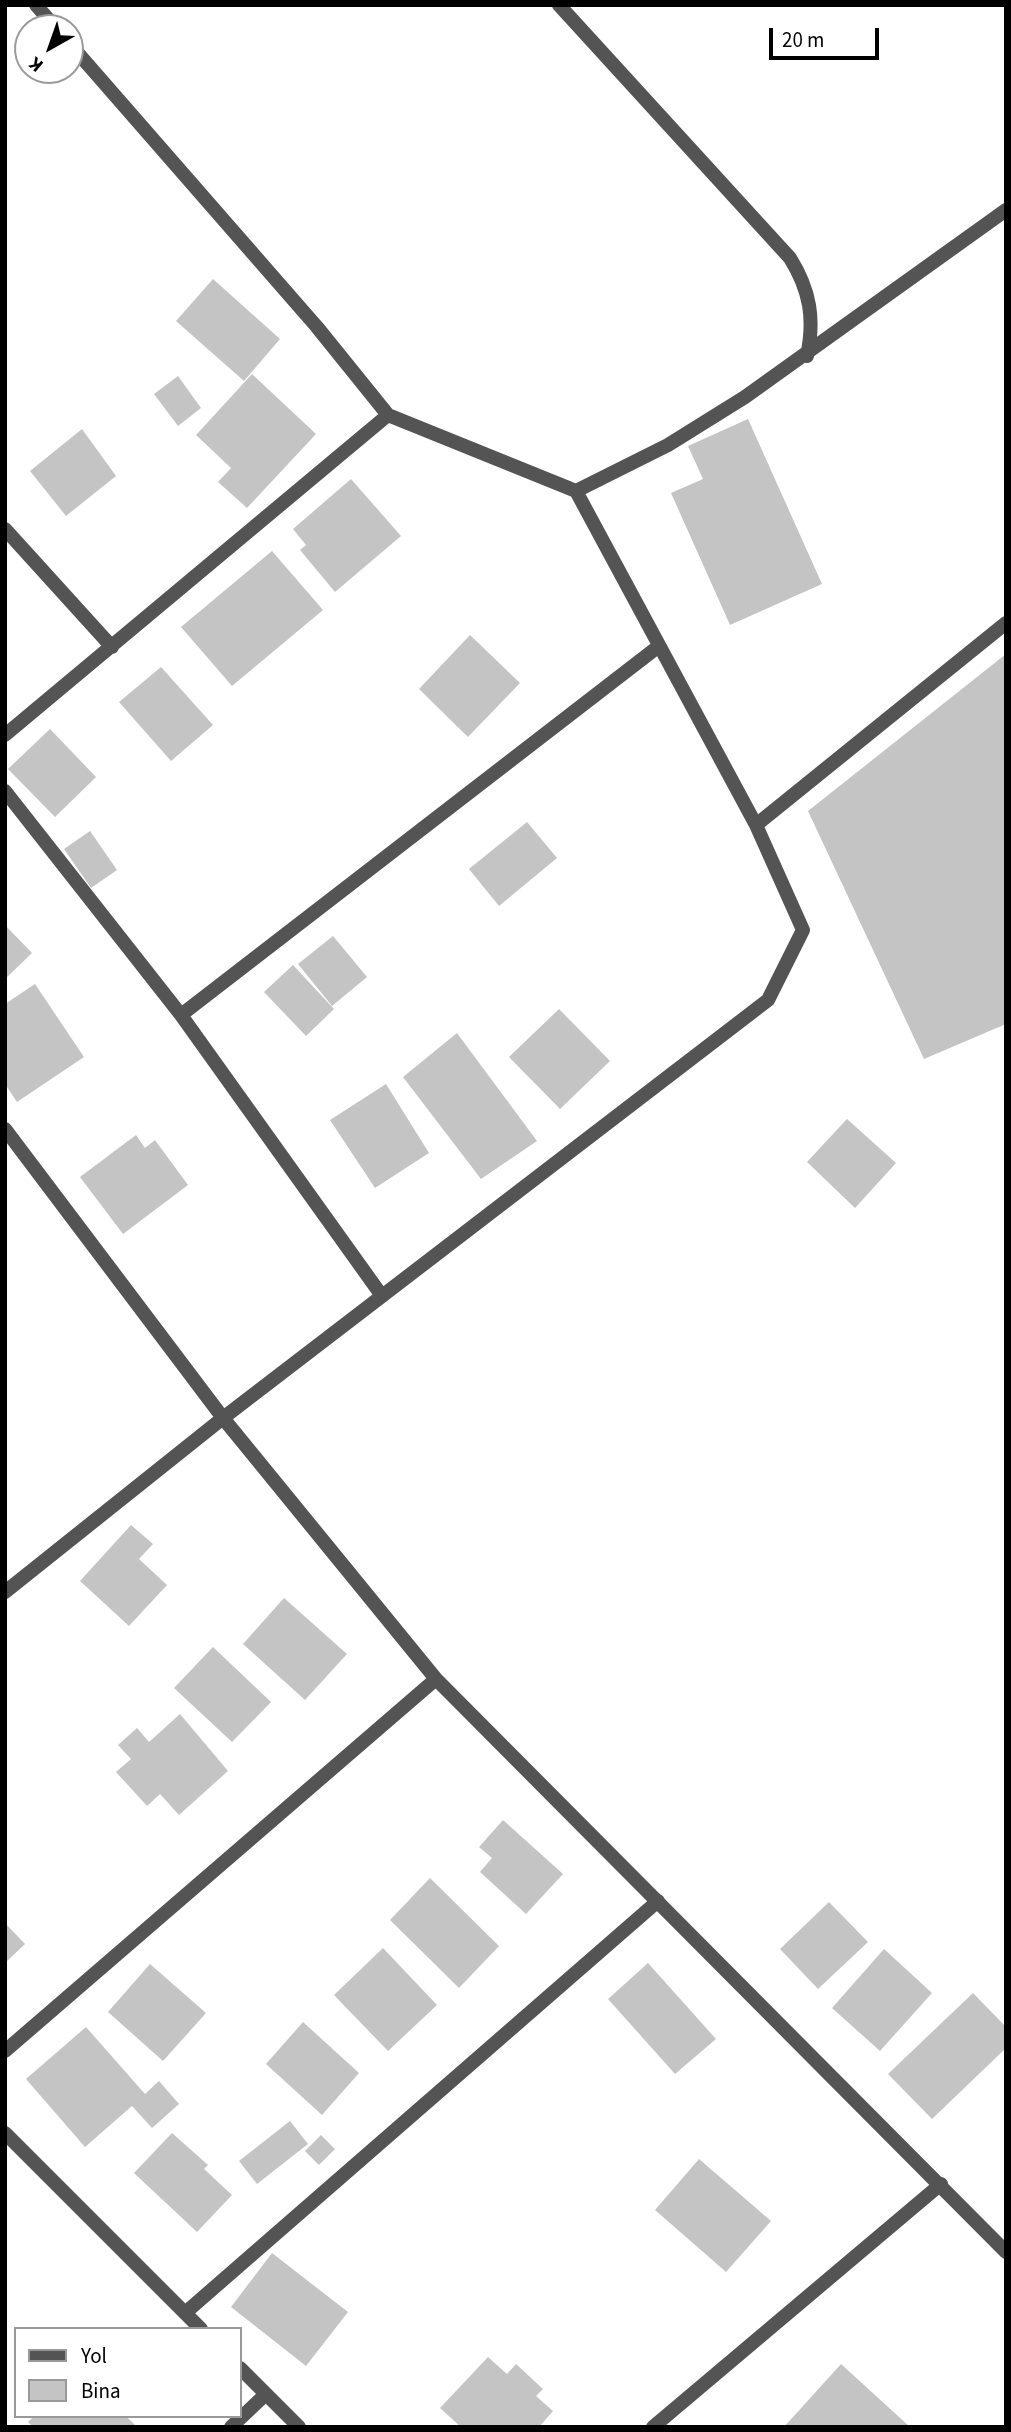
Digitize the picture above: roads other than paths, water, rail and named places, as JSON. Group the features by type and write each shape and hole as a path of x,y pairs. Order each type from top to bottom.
{"street":[{"path":"559,5 790,258 800,274 811,309 812,332 807,356"},
{"path":"5,1592 223,1418 768,1000 803,930 756,825 576,491 388,415 317,327 84,60"},
{"path":"576,491 668,445 807,356 1006,210"},
{"path":"5,736 388,415"},
{"path":"5,529 113,647"},
{"path":"756,825 1006,623"},
{"path":"181,1015 659,646"},
{"path":"5,791 181,1015 382,1296"},
{"path":"5,1129 223,1418 436,1679 941,2183 1006,2252"},
{"path":"5,2051 436,1679"},
{"path":"185,2313 657,1901"},
{"path":"5,2133 199,2327"},
{"path":"653,2427 941,2183"},
{"path":"242,2370 299,2427"},
{"path":"242,2416 266,2393"}]}
